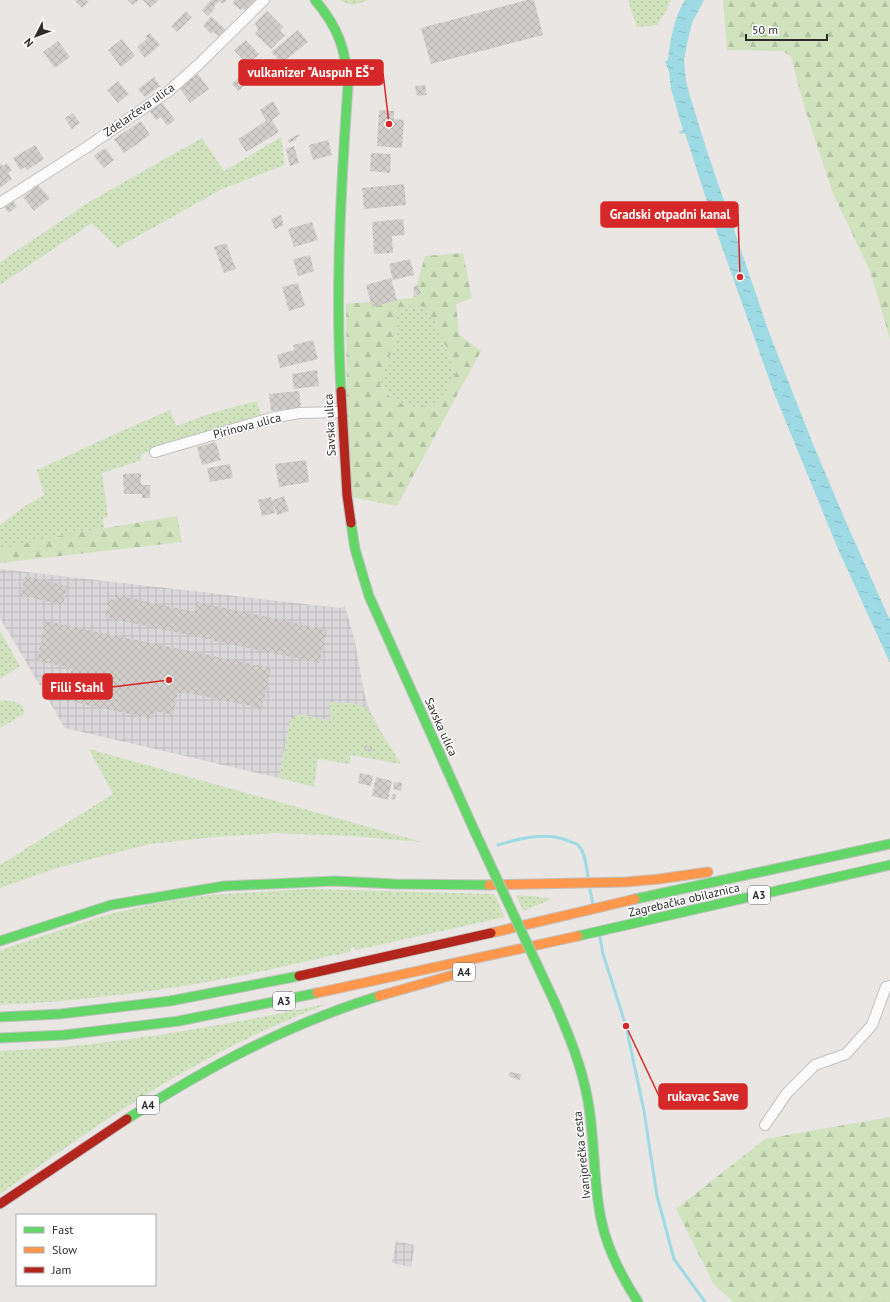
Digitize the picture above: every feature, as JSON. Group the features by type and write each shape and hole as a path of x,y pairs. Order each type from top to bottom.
{"main road":[{"name":"Savska ulica","path":"315,0 326,14 339,36 344,50 347,66 348,85 339,248 339,356 347,501 352,538 360,568 380,621 475,832 555,1003"},
{"name":"A3","path":"0,1017 60,1014 185,998 287,979 817,859 890,844"},
{"path":"782,858 797,855 817,859"},
{"name":"Zagrebačka obilaznica","path":"565,942 585,935 635,923 886,865"},
{"path":"0,941 111,905 224,886 335,881 395,884 550,884 626,882 659,879 718,870"},
{"name":"A3","path":"0,1038 64,1035 179,1021 296,998 466,960 565,942"},
{"path":"504,962 558,948 565,942"},
{"name":"A4","path":"54,1167 150,1103 246,1049 300,1025 364,1001 466,971"},
{"name":"Ivanjorečka cesta","path":"555,1003 576,1053 589,1102 601,1219 604,1231 612,1256 638,1302"},
{"path":"19,1202 39,1188 54,1167"},
{"path":"0,1204 54,1167"}],"street":[{"name":"Zdelarčeva ulica","path":"0,203 84,149 169,91 199,64 264,0"},
{"name":"Pirinova ulica","path":"155,452 271,418 299,413 341,412"},
{"path":"765,1125 787,1093 815,1065 846,1054 867,1031 872,1025 886,987 890,986"}],"shaded area":[{"path":"0,569 340,608 345,606 355,642 364,692 369,709 355,704 331,702 331,721 298,714 290,721 279,778 65,728 0,618"},
{"path":"396,1241 415,1245 411,1267 392,1263"}],"green space":[{"path":"340,0 368,0 360,3 347,4"},
{"path":"628,0 671,0 657,25 637,27"},
{"path":"723,0 890,0 890,339 870,271 833,193 804,106 791,57 783,51 727,50"},
{"path":"281,137 285,165 222,189 117,248 92,223 0,285 0,262 89,202 202,138 224,171"},
{"path":"463,253 472,298 456,304 459,335 481,351 397,506 351,497 347,409 346,304 413,298 425,256","holes":["409,306 422,306 435,322 456,373 446,392 430,406 410,407 392,400 380,385 386,364 396,342 397,315"]},
{"path":"409,306 422,306 435,322 456,373 446,392 430,406 410,407 392,400 380,384 386,364 396,342 397,315"},
{"path":"257,401 262,418 182,440 141,454 142,460 102,473 108,517 103,518 104,528 0,549 0,525 25,506 44,495 37,470 170,410 176,426 212,413"},
{"path":"177,516 182,542 0,563 0,549 59,536"},
{"path":"0,631 20,666 0,679"},
{"path":"0,701 15,702 23,706 24,714 0,728"},
{"path":"330,702 355,704 369,709 401,764 350,755 350,764 318,759 314,787 279,778 290,721 298,714 331,721"},
{"path":"89,749 422,842 350,836 275,833 150,844 57,868 0,888 0,865 113,794"},
{"path":"309,889 494,894 505,917 356,950 354,947 350,949 350,952 214,981 61,1001 0,1005 0,951 9,947 106,915 153,904 209,895"},
{"path":"516,895 532,896 552,899 523,911"},
{"path":"327,1004 283,1022 241,1042 178,1075 98,1126 0,1194 0,1051 41,1049 123,1040 246,1020"},
{"path":"890,1117 890,1302 733,1302 713,1283 676,1209 765,1139"}],"water":[{"path":"685,0 704,0 692,23 684,60 689,93 707,151 770,335 813,444 890,620 890,663 838,549 774,393 717,233 685,133 680,134 679,132 683,130 671,89 669,72 665,61 668,60 675,21"}],"building":[{"path":"86,0 89,2 82,8 75,1"},
{"path":"128,0 139,0 133,5"},
{"path":"143,0 159,0 150,8"},
{"path":"211,0 227,0 223,4 219,1 208,16 202,10"},
{"path":"234,0 256,0 246,12 243,8 241,10 233,4"},
{"path":"527,0 534,0 543,35 431,64 421,28"},
{"path":"186,11 192,17 177,32 171,26"},
{"path":"267,11 283,27 280,31 285,35 271,49 255,34 258,30 255,23"},
{"path":"211,16 227,31 220,38 214,32 211,34 203,26"},
{"path":"298,30 308,42 282,63 271,52"},
{"path":"150,33 160,45 145,58 137,47 147,39 145,37"},
{"path":"122,39 135,56 121,67 108,50"},
{"path":"246,40 259,54 248,65 234,50"},
{"path":"58,41 70,57 55,68 43,52"},
{"path":"264,60 274,75 266,81 255,66"},
{"path":"247,70 254,77 238,91 232,84"},
{"path":"198,74 209,89 190,103 179,87"},
{"path":"154,77 160,86 145,97 138,89"},
{"path":"118,81 129,94 118,103 107,90"},
{"path":"425,85 427,95 417,96 415,86"},
{"path":"160,100 175,120 167,126 161,117 156,120 148,109"},
{"path":"273,101 280,114 272,120 279,132 246,152 238,139 266,121 260,110"},
{"path":"379,110 394,111 394,119 404,120 402,148 377,146"},
{"path":"73,113 80,123 72,129 65,118"},
{"path":"141,121 150,135 124,153 114,139"},
{"path":"299,134 300,136 296,138 297,139 289,143 288,140"},
{"path":"328,140 332,155 313,160 309,145"},
{"path":"35,145 44,159 27,170 25,167 20,170 13,158"},
{"path":"294,146 299,163 290,166 286,149"},
{"path":"105,148 114,160 104,168 94,156"},
{"path":"371,153 391,154 390,173 370,171"},
{"path":"7,163 12,170 8,173 12,179 0,188 0,164 3,166"},
{"path":"404,184 406,205 364,209 362,188"},
{"path":"38,185 50,198 34,211 23,197"},
{"path":"11,199 17,206 9,213 3,206"},
{"path":"281,215 284,225 275,229 271,219"},
{"path":"403,219 405,235 392,236 393,253 374,254 372,222"},
{"path":"312,222 318,240 294,247 288,229"},
{"path":"226,243 236,269 224,273 214,247"},
{"path":"310,255 314,271 298,276 293,259"},
{"path":"410,259 414,275 393,280 389,264"},
{"path":"391,278 397,300 372,307 366,285"},
{"path":"298,283 305,306 289,311 282,287"},
{"path":"418,285 421,294 415,295 413,287"},
{"path":"313,340 318,359 280,368 277,355 294,350 293,345"},
{"path":"317,370 319,386 294,389 292,374"},
{"path":"299,391 301,408 271,411 269,394"},
{"path":"216,442 221,460 202,465 197,447"},
{"path":"306,460 309,482 279,487 275,464"},
{"path":"230,464 233,478 210,482 207,468"},
{"path":"141,473 141,485 150,485 150,498 142,498 142,494 124,494 123,474"},
{"path":"284,496 289,511 277,515 273,503 275,513 262,516 258,500 271,497 272,500"},
{"path":"25,576 67,586 63,605 21,595"},
{"path":"116,595 195,612 197,602 327,630 319,663 105,617 109,599 115,600"},
{"path":"45,621 271,668 262,708 178,691 173,715 154,711 153,719 65,700 72,668 37,661"},
{"path":"365,745 372,747 371,752 364,750"},
{"path":"360,773 373,776 371,786 358,783"},
{"path":"376,777 392,781 388,800 372,796"},
{"path":"394,782 402,783 401,791 393,789"},
{"path":"392,794 396,794 395,800 391,799"},
{"path":"510,1072 521,1074 520,1080 509,1077"}],"waterway":[{"path":"498,845 525,838 544,836 562,839 577,844 584,857 588,876"},
{"path":"590,890 593,904"},
{"path":"600,937 603,954 626,1026 644,1111 657,1196 674,1259 705,1302"}],"traffic: fast":[{"path":"315,0 330,20 343,49 348,85 341,200 339,276 339,353 341,391"},
{"path":"351,523 355,549 369,596 475,832"},
{"path":"475,832 555,1003"},
{"path":"635,899 890,844"},
{"path":"578,936 890,865"},
{"path":"0,941 111,905 224,886 335,881 395,884 489,885"},
{"path":"0,1017 60,1014 170,1001 299,976"},
{"path":"0,1038 64,1035 179,1021 317,993"},
{"path":"127,1119 187,1082 248,1049 312,1020 379,996"},
{"path":"555,1003 574,1051 588,1101 598,1204 607,1241 615,1262 638,1302"}],"traffic: slow":[{"path":"489,885 626,882 708,872"},
{"path":"491,933 635,899"},
{"path":"317,993 578,936"},
{"path":"379,996 453,975"}],"traffic: jam":[{"path":"341,391 347,495 351,523"},
{"path":"299,976 491,933"},
{"path":"0,1204 127,1119"}],"place":[{"name":"vulkanizer \"Auspuh EŠ\"","path":"389,124"},
{"name":"Gradski otpadni kanal","path":"740,277"},
{"name":"Filli Stahl","path":"169,680"},
{"name":"rukavac Save","path":"626,1026"}]}
